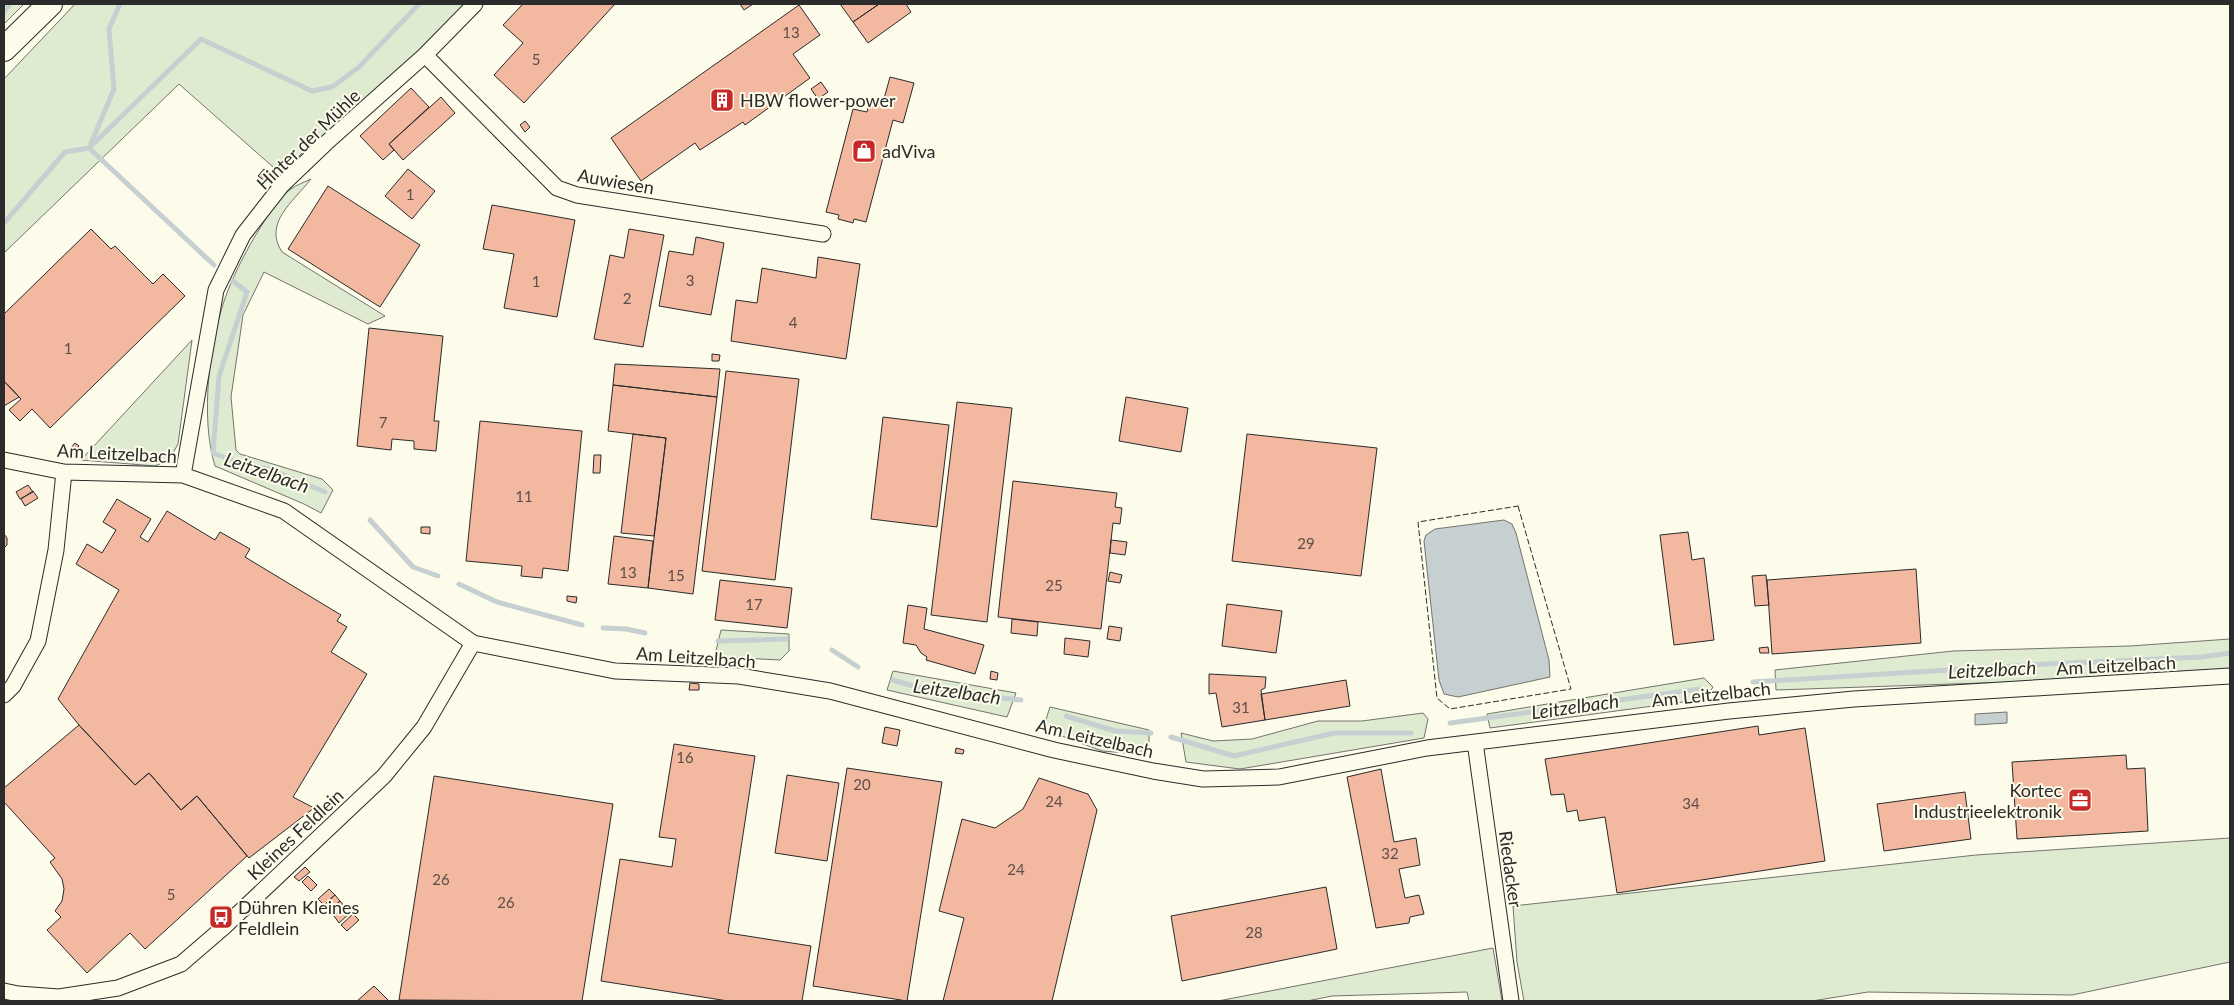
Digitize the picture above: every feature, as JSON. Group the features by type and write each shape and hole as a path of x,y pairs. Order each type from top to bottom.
{"main road":[{"path":"4,49 50,4"}],"street":[{"name":"Hinter der Mühle","path":"183,475 216,290 243,235 282,185 326,143 426,55 475,4"},
{"name":"Auwiesen","path":"426,55 557,188 577,195 823,234"},
{"name":"Am Leitzelbach","path":"4,460 64,472 183,475 284,511 474,643 615,671 739,676 830,691 1054,750 1153,771 1203,779 1280,778 1427,748 1680,716 1854,699 2230,676"},
{"path":"4,695 13,686 38,641 56,550 64,472"},
{"name":"Kleines Feldlein","path":"4,991 18,994 59,996 118,988 181,964 384,776 424,727 474,643"},
{"name":"Riedacker","path":"1475,742 1511,1001"}],"green space":[{"path":"4,4 24,4 4,24"},
{"path":"75,4 468,4 422,52 304,151 281,174 179,84 4,253 4,79"},
{"path":"311,179 289,205 278,222 277,241 282,252 385,316 368,324 264,272 243,315 231,397 236,450 240,454 322,479 333,490 321,513 215,466 210,447 207,403 215,333 230,284 251,244 274,207 291,189"},
{"path":"192,340 178,444 169,460 155,466 81,460"},
{"path":"721,630 789,634 789,651 780,660 723,657 716,651"},
{"path":"2230,639 2230,670 2187,676 1776,690 1775,670 1953,651 2130,646"},
{"path":"893,671 1016,693 1007,717 887,690"},
{"path":"1704,678 1713,687 1705,699 1490,728 1487,714"},
{"path":"1050,707 1149,730 1149,742 1139,754 1102,751 1043,729"},
{"path":"1423,713 1428,719 1424,738 1240,769 1186,762 1181,733 1213,741 1252,739 1318,721 1362,721"},
{"path":"2230,838 2230,962 2072,995 1868,992 1812,1001 1524,1001 1517,962 1513,906 1976,855"},
{"path":"1493,948 1502,1001 1469,1001 1467,992 1332,996 1307,1001 1218,1001"}],"shaded area":[{"path":"1504,520 1512,524 1516,533 1549,660 1550,677 1458,697 1444,694 1439,680 1424,541 1426,535 1435,529"},
{"path":"2007,712 2007,723 1975,725 1975,714"}],"building":[{"path":"523,4 615,4 524,103 494,75 523,43 503,25"},
{"path":"740,4 753,4 744,10"},
{"path":"840,4 879,4 853,22"},
{"path":"879,4 906,4 911,12 868,43 853,22"},
{"name":"HBW flower-power","path":"799,5 820,35 793,54 810,78 745,125 743,122 700,150 695,143 641,181 611,138"},
{"name":"adViva","path":"890,77 914,83 903,123 893,120 866,222 854,219 853,223 838,219 839,215 826,212 853,109 867,112 869,103 882,106"},
{"path":"821,82 828,92 818,99 811,89"},
{"path":"411,88 429,107 389,144 394,150 383,160 360,136"},
{"path":"441,97 455,113 403,160 389,144"},
{"path":"525,121 530,127 525,132 520,125"},
{"path":"264,169 270,174 265,181 258,176"},
{"path":"408,169 435,191 412,219 385,196"},
{"path":"328,186 420,245 380,307 288,249"},
{"path":"492,205 575,220 557,317 504,308 514,254 483,249"},
{"path":"91,229 111,249 115,246 153,284 163,274 185,296 50,428 32,409 20,421 9,410 21,399 4,381 4,314"},
{"path":"629,229 664,235 643,347 594,339 610,255 624,258"},
{"path":"696,237 724,243 711,315 659,306 669,251 693,255"},
{"path":"818,257 860,264 846,359 731,341 736,300 757,303 762,268 816,278"},
{"path":"369,328 443,336 434,421 439,421 436,451 414,449 414,441 392,439 391,450 357,446"},
{"path":"712,354 720,355 719,361 712,361"},
{"path":"615,364 720,369 717,397 613,385"},
{"path":"726,371 799,379 775,580 702,571"},
{"path":"4,381 19,397 4,406"},
{"path":"613,385 717,397 693,594 648,588 666,438 608,431"},
{"path":"1126,397 1188,408 1181,452 1119,441"},
{"path":"957,402 1012,408 987,622 931,615"},
{"path":"883,417 949,425 937,527 871,519"},
{"path":"480,421 582,431 568,571 543,568 542,578 521,576 522,566 466,561"},
{"path":"633,434 666,438 654,536 621,533"},
{"path":"1247,434 1377,448 1361,576 1232,561"},
{"path":"75,443 79,446 74,452 70,449"},
{"path":"594,455 601,455 600,473 593,473"},
{"path":"1013,481 1117,493 1115,507 1122,508 1120,524 1113,523 1101,629 998,617"},
{"path":"28,485 33,492 20,499 16,492"},
{"path":"33,491 38,498 25,506 21,499"},
{"path":"117,499 151,519 140,537 148,542 167,511 215,540 220,532 250,549 245,557 341,615 337,621 347,627 331,652 367,674 293,797 314,808 249,858 197,796 181,810 149,773 135,785 79,725 58,699 119,590 76,564 87,544 102,553 116,530 103,522"},
{"path":"421,527 430,527 430,534 421,533"},
{"path":"1688,532 1692,560 1704,558 1714,640 1674,645 1660,535"},
{"path":"4,534 7,538 7,545 4,548"},
{"path":"614,536 653,541 648,588 608,584"},
{"path":"1111,540 1127,542 1125,555 1110,553"},
{"path":"1916,569 1921,643 1772,654 1767,580"},
{"path":"1110,572 1122,575 1120,583 1108,581"},
{"path":"1766,575 1769,605 1755,606 1752,576"},
{"path":"720,580 792,588 787,628 715,620"},
{"path":"567,596 577,597 576,603 567,601"},
{"path":"1227,604 1282,611 1276,653 1222,646"},
{"path":"908,605 927,608 924,629 984,645 975,674 926,660 927,657 921,653 916,645 903,643"},
{"path":"1012,619 1038,622 1037,636 1011,633"},
{"path":"1109,626 1122,628 1120,641 1107,639"},
{"path":"1065,638 1090,641 1088,657 1064,654"},
{"path":"1768,647 1769,653 1760,653 1759,648"},
{"path":"991,671 998,673 997,680 990,679"},
{"path":"1209,674 1266,677 1265,688 1261,690 1265,720 1222,727 1216,693 1209,694"},
{"path":"1346,680 1350,706 1265,720 1261,694"},
{"path":"690,683 699,684 699,690 689,690"},
{"path":"79,725 135,785 149,773 181,810 197,796 247,856 145,949 130,933 87,973 47,930 61,917 55,911 62,901 64,889 62,879 50,862 55,858 4,802 4,788"},
{"path":"1758,726 1759,735 1805,728 1825,861 1617,893 1605,817 1579,821 1577,810 1567,812 1564,794 1551,795 1545,759"},
{"path":"885,727 900,730 897,746 882,743"},
{"path":"674,744 755,756 728,933 811,946 802,1001 728,1001 601,981 620,859 672,867 676,839 659,837"},
{"path":"956,748 964,750 963,754 955,753"},
{"name":"Kortec Industrieelektronik","path":"2126,755 2127,769 2145,768 2148,831 2017,839 2012,762"},
{"path":"847,768 942,782 907,1001 813,986"},
{"path":"1381,769 1394,842 1416,838 1420,865 1399,869 1405,898 1419,895 1424,914 1410,917 1409,923 1376,928 1347,777"},
{"path":"787,775 839,783 827,861 775,853"},
{"path":"434,776 613,804 582,1001 399,1000"},
{"path":"1039,778 1088,794 1097,810 1052,1001 943,1001 964,918 939,911 962,819 995,828 1023,809"},
{"path":"1965,792 1971,839 1884,851 1877,804"},
{"path":"305,867 310,872 299,881 294,877"},
{"path":"308,876 317,885 311,891 302,882"},
{"path":"1326,887 1337,949 1182,981 1171,916"},
{"path":"329,889 335,895 324,905 318,899"},
{"path":"335,895 340,901 329,911 324,905"},
{"path":"340,901 345,907 334,916 329,911"},
{"path":"345,907 350,913 339,923 334,916"},
{"path":"353,914 359,920 347,931 341,925"},
{"path":"374,986 389,1001 357,1001"}],"waterway":[{"path":"4,11 10,4"},
{"path":"4,223 65,152 89,148 114,89 109,29 120,4"},
{"path":"214,265 89,148 201,39 312,91 332,87 358,68 419,4"},
{"name":"Leitzelbach","path":"233,281 247,292 219,376 213,453 237,462 269,469 325,492"},
{"name":"Leitzelbach","path":"370,520 413,567 438,576"},
{"name":"Leitzelbach","path":"459,584 497,602 582,625"},
{"name":"Leitzelbach","path":"603,628 626,629 645,633"},
{"name":"Leitzelbach","path":"718,641 786,639"},
{"name":"Leitzelbach","path":"832,650 858,667"},
{"name":"Leitzelbach","path":"1753,682 2046,664 2202,657 2230,653"},
{"name":"Leitzelbach","path":"893,680 927,690 1021,700"},
{"name":"Leitzelbach","path":"1450,723 1700,689"},
{"name":"Leitzelbach","path":"1066,716 1115,731 1151,733"},
{"name":"Leitzelbach","path":"1171,737 1234,756 1334,733 1411,733"}],"fence":[{"path":"1518,506 1571,689 1450,709 1437,698 1418,522 1518,506"}],"place":[{"name":"HBW flower-power","path":"722,100"},
{"name":"adViva","path":"864,151"},
{"name":"Kortec Industrieelektronik","path":"2080,800"},
{"name":"Dühren Kleines Feldlein","path":"221,917"}]}
